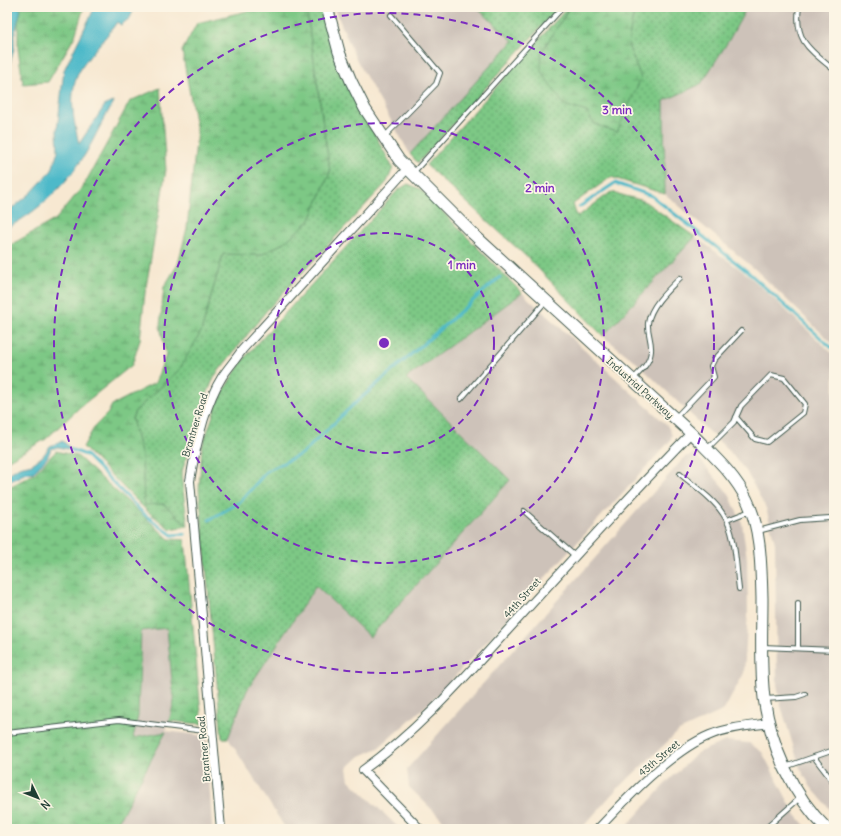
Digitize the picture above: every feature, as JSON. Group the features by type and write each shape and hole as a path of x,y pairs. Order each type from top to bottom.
{"street":[{"name":"Industrial Parkway","path":"327,7 339,52 365,109 383,138 410,171 472,233 546,300 631,381 691,433 738,484 751,511 756,531 760,561 764,699 770,723 784,767 801,797 827,829"},
{"name":"Brantner Road","path":"221,829 190,480 195,451 207,412 221,378 242,350 410,171"},
{"name":"44th Street","path":"420,829 363,770 376,761 445,698 575,556 691,433"},
{"name":"43th Street","path":"598,829 666,763 694,743 728,729 770,723"}],"lane":[{"path":"410,171 563,7"},
{"path":"799,7 798,29 804,42 834,70"},
{"path":"383,138 436,84 440,73 391,15"},
{"path":"631,381 648,363 651,350 648,335 648,322 658,302 680,278"},
{"path":"461,399 546,300"},
{"path":"675,419 714,377 711,366 714,360 741,331"},
{"path":"706,449 734,422 736,417 741,406 771,375 784,378 805,404 803,413 767,442 756,439 736,417"},
{"path":"680,474 716,505 727,520 733,544 738,589"},
{"path":"524,511 575,556"},
{"path":"727,520 751,511"},
{"path":"756,531 800,520 830,518"},
{"path":"798,603 798,648"},
{"path":"762,647 834,650"},
{"path":"764,699 796,697 805,694"},
{"path":"7,733 119,720 212,732"},
{"path":"784,767 834,750"},
{"path":"814,757 834,783"},
{"path":"765,829 801,797"}],"shaded area":[{"path":"334,7 476,7 514,41 410,154 355,57"},
{"path":"747,7 834,7 834,345 756,270 665,194 664,101 701,84 729,40"},
{"path":"695,237 749,276 834,355 834,814 811,787 800,768 781,706 777,684 775,543 766,508 746,471 728,450 637,363 603,336"},
{"path":"522,293 667,425 672,435 670,441 436,697 378,748 360,756 347,768 349,780 400,829 286,829 228,738 247,690 317,585 370,636 510,480 406,378"},
{"path":"695,454 729,494 742,523 747,559 748,611 744,673 724,710 679,731 612,794 581,829 452,829 409,787 407,769 685,457"},
{"path":"167,628 174,702 166,731 198,735 207,741 212,829 114,829 166,732 133,739 139,713 141,631"},
{"path":"726,741 749,743 762,752 795,814 808,829 624,829 667,782 699,752"}],"green space":[{"path":"18,7 84,7 75,36 48,82 23,84 18,49"},
{"path":"264,7 306,7 330,172 310,220 285,242 261,255 223,254 201,332 179,370 135,411 132,419 142,457 144,505 164,504 188,526 170,529 146,510 83,447 95,426 108,413 112,405 155,383 166,355 160,326 164,287 178,264 187,228 197,132 182,51 197,23"},
{"path":"306,7 323,7 340,70 393,168 387,182 267,310 214,377 199,415 181,475 188,526 164,504 144,506 142,457 132,419 135,411 163,385 201,332 223,254 261,255 285,242 310,220 330,172"},
{"path":"476,7 559,7 418,163 410,154 513,41"},
{"path":"568,7 570,7 541,53 564,105 587,112 594,124 641,78 628,45 633,14 648,7 747,7 729,40 701,84 664,101 665,194 611,177 573,204 577,217 611,192 644,201 695,237 603,336 529,259 426,165"},
{"path":"570,7 648,7 633,14 628,45 641,78 617,132 594,124 587,112 564,105 541,71 541,53"},
{"path":"160,88 166,170 145,293 140,340 132,365 80,407 46,439 7,461 7,247 56,219 84,185 130,101"},
{"path":"408,184 420,189 522,293 406,378 510,480 370,637 316,586 247,690 228,738 222,738 199,490 202,447 217,404 231,378 247,355 398,190"},
{"path":"56,451 77,456 169,539 185,540 202,724 169,721 174,702 167,628 141,631 138,716 133,738 166,732 114,829 7,829 7,488 34,474"}],"water":[{"path":"7,7 19,7 21,10 14,36 14,49 7,74 7,33 12,23"},
{"path":"95,7 135,7 130,18 121,25 117,22 86,61 78,74 73,91 73,109 79,144 105,105 114,102 106,114 86,153 61,186 41,205 7,228 7,210 15,206 31,193 52,170 58,151 57,131 64,70"},
{"path":"63,441 72,450 58,447 51,449 47,458 34,472 24,474 7,483 7,475 19,467 32,464 43,456 50,446"}],"waterway":[{"path":"579,207 615,183 652,196 749,273 834,350"},
{"path":"209,520 240,502 267,471 303,453 353,405 500,277"},
{"path":"72,450 86,455 145,515 172,535 185,534"}]}
